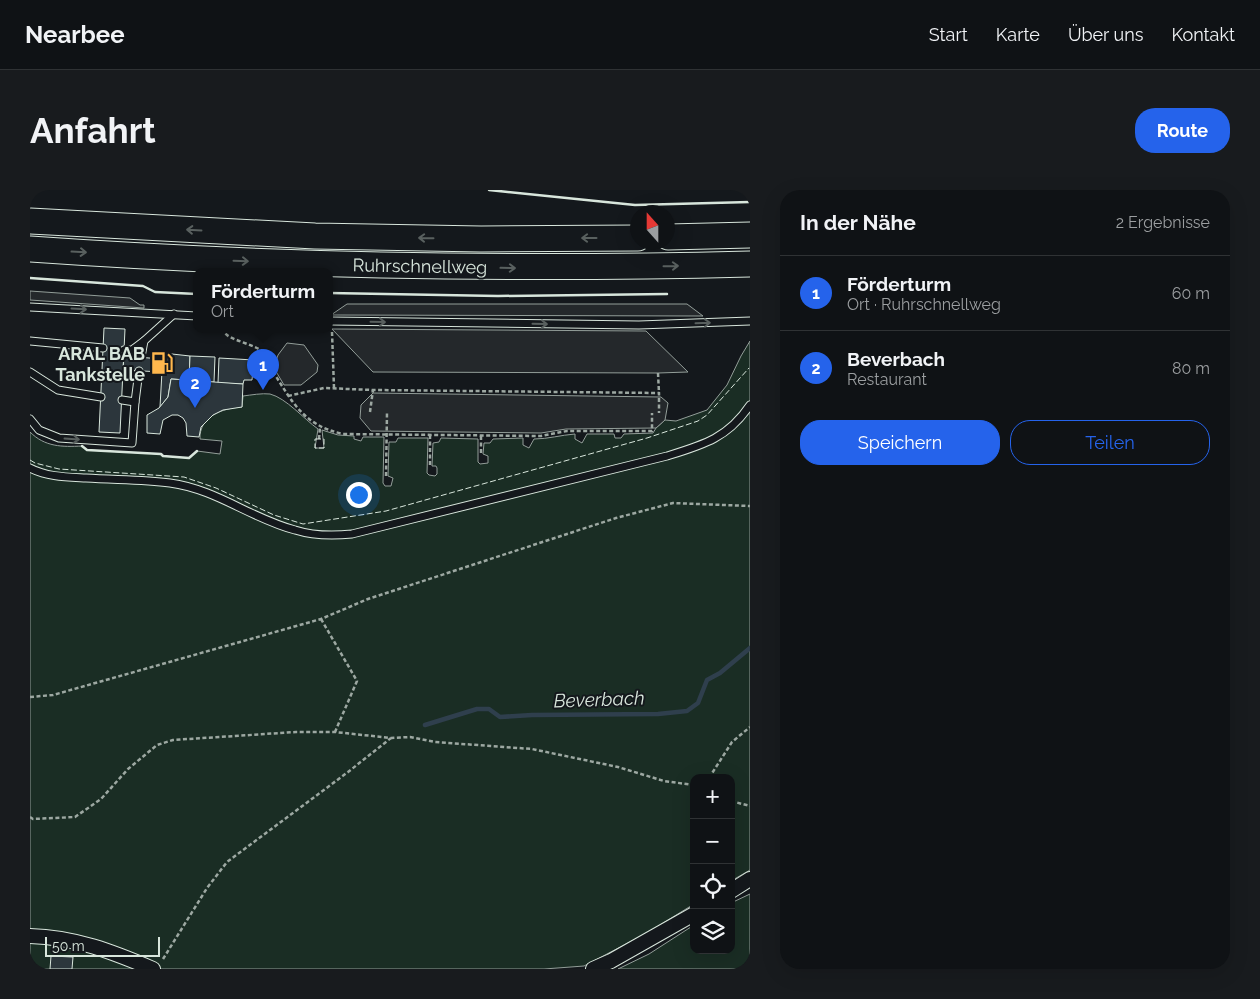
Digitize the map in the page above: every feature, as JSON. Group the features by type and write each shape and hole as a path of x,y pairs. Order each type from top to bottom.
{"highway":[{"name":"Ruhrschnellweg","path":"30,221 315,236 481,239 630,238"},
{"path":"675,238 750,235"},
{"name":"Ruhrschnellweg","path":"30,249 146,256 413,267 648,267 750,264"}],"street":[{"path":"735,888 750,879"},
{"path":"593,969 611,961 690,916"},
{"path":"30,936 81,942 158,965"}],"lane":[{"path":"30,307 193,316"},
{"path":"124,350 132,350 174,314"},
{"path":"333,321 639,325 750,321"},
{"path":"141,357 144,341"},
{"path":"30,342 103,348"},
{"path":"30,419 39,430 59,438 132,443 134,402 139,371"},
{"path":"30,372 58,390 101,397"},
{"path":"122,400 134,402"},
{"path":"30,468 38,472 57,476 169,483 193,488 276,524 295,530 314,534 343,535 362,532 629,466 696,447 710,442 728,430 742,417 750,405"}],"path":[{"path":"225,333 228,336 255,346 268,356 272,363 272,370 288,396 303,415 326,430 343,434 541,436 568,431 652,431 652,413"},
{"path":"331,333 334,388"},
{"path":"658,373 659,413"},
{"path":"288,396 324,388 659,393"},
{"path":"370,412 373,390"},
{"path":"386,476 387,412"},
{"path":"319,439 320,427"},
{"path":"430,435 430,466"},
{"path":"481,436 481,455"},
{"path":"30,697 53,695 321,619 368,599 616,518 673,503 750,506"},
{"path":"321,619 357,681 335,732"},
{"path":"712,774 732,742 750,727"},
{"path":"30,817 33,819 75,817 101,799 128,770 157,745 173,740 296,732 335,732 391,738 410,737 434,742 532,749 618,766 664,781 690,785"},
{"path":"158,965 207,888 227,862 391,738"},
{"path":"735,802 750,806"}],"green space":[{"path":"750,341 750,870 735,879 735,774 690,774 690,906 647,933 584,966 544,969 158,969 30,936 30,432 42,441 54,445 82,446 87,450 161,454 163,456 189,458 197,451 220,454 222,441 200,439 203,425 208,419 227,409 242,407 243,396 270,394 289,404 318,429 315,448 324,448 322,430 338,435 354,436 354,439 361,441 363,437 384,437 383,483 385,486 391,486 393,478 388,476 389,442 396,442 398,438 428,438 427,473 435,476 437,468 432,466 433,443 439,442 441,438 478,439 478,462 480,464 488,463 488,456 483,454 484,443 490,443 493,439 523,438 523,445 529,448 534,439 575,434 575,439 582,443 587,434 614,434 615,438 621,438 624,434 653,433 665,420 676,421 707,410 727,385"},
{"path":"750,894 750,969 618,969 649,954 690,928 690,954 735,954 735,901"},
{"path":"30,942 100,952 138,969 30,969"}],"shaded area":[{"path":"30,291 130,298 140,305 144,305 144,308 30,300"},
{"path":"347,304 687,304 703,316 333,315"},
{"path":"333,329 646,331 688,372 658,373 373,372"},
{"path":"287,343 304,345 318,365 317,372 301,385 284,385 274,368 278,355"},
{"path":"373,393 661,397 668,403 665,420 656,428 566,429 541,433 371,431 360,418 361,405"}],"building":[{"path":"104,328 125,329 120,433 99,432"},
{"path":"163,353 190,356 189,380 171,379 168,397 160,407"},
{"path":"124,356 162,359 162,372 123,370"},
{"path":"190,356 215,357 214,382 189,380"},
{"path":"219,358 254,360 252,380 244,380 243,384 218,383"},
{"path":"171,379 243,384 242,407 223,410 213,415 201,427 199,437 187,436 186,423 178,415 172,415 163,420 160,434 147,433 147,415 159,408 168,397"},
{"path":"51,956 73,957 72,969 50,969"}],"waterway":[{"name":"Beverbach","path":"425,725 477,709 489,709 500,717 658,714 687,711 698,703 707,680 720,673 750,648"}],"fence":[{"path":"30,460 59,469 184,477 216,488 274,515 303,524 386,511 647,438 698,421 707,415 749,368"},
{"path":"315,439 324,439 324,448 315,448 315,439"}],"wall":[{"path":"489,190 635,205 750,202"},
{"path":"30,278 143,286 155,292 193,294"},
{"path":"333,293 498,296 667,294"},
{"path":"82,446 87,450 161,454 163,456 189,458 197,451"}],"place":[{"name":"ARAL BAB Tankstelle","path":"162,363"},
{"name":"Förderturm","path":"263,390"},
{"name":"Beverbach","path":"195,408"}]}
